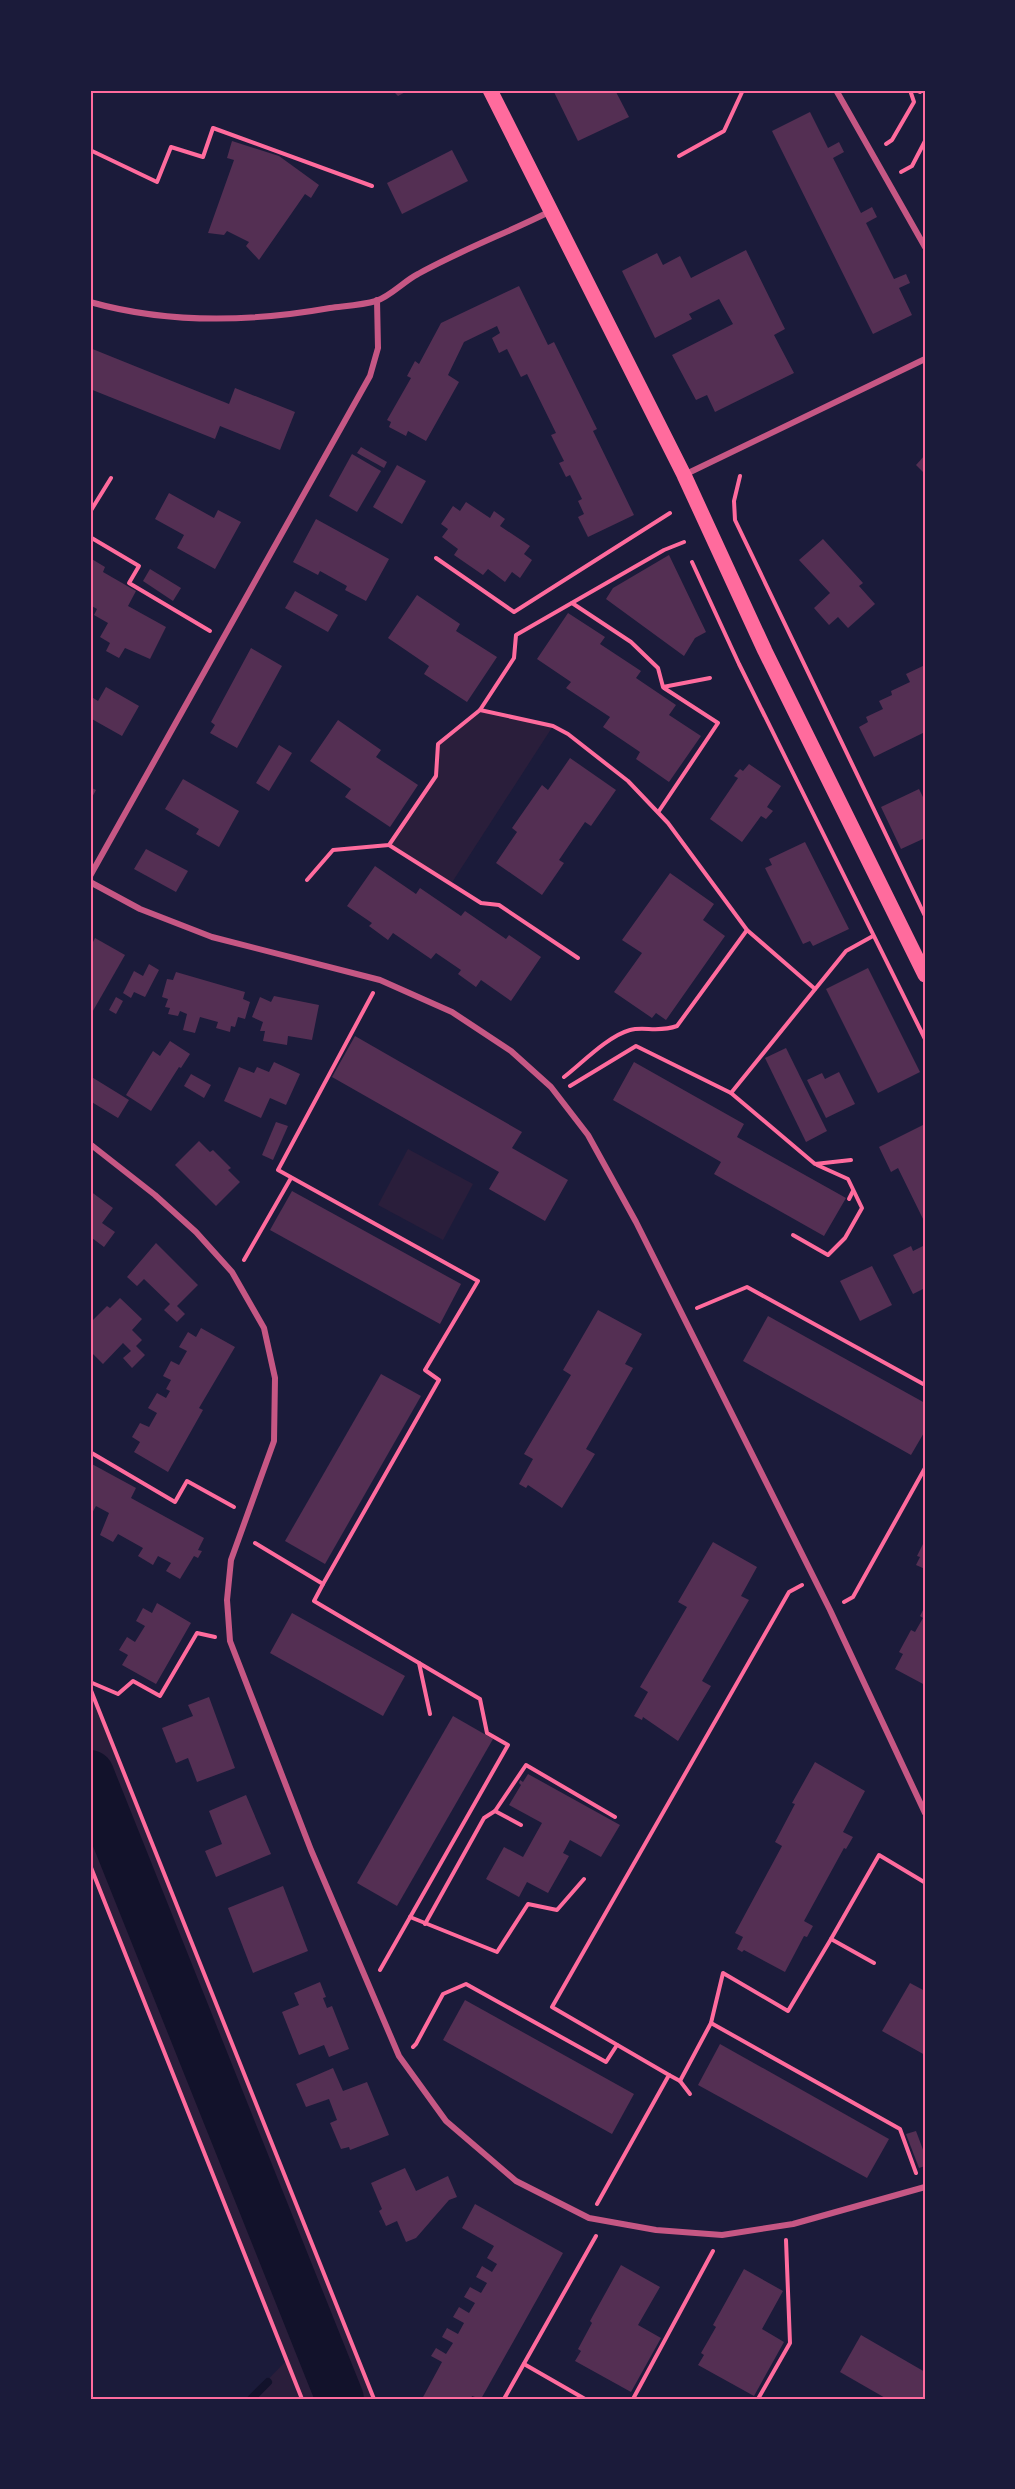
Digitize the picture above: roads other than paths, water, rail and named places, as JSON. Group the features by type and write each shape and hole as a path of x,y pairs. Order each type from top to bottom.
{"main road":[{"path":"490,90 684,475 770,661 925,975"}],"street":[{"path":"836,90 925,247"},
{"path":"90,302 139,314 183,318 239,318 297,314 377,300 416,275 483,241 507,233 552,211"},
{"path":"90,876 370,376 378,348 377,300"},
{"path":"684,475 925,359"},
{"path":"90,882 140,909 212,937 380,980 452,1012 511,1051 551,1087 588,1135 636,1222 830,1610 925,1813"},
{"path":"90,1144 155,1195 196,1232 232,1272 264,1328 275,1378 274,1441 231,1560 227,1600 230,1641 311,1850 399,2055 446,2121 516,2181 589,2218 656,2230 722,2235 786,2225 923,2188"}],"waterway":[{"path":"90,1774 340,2399"},
{"path":"304,2342 314,2332"},
{"path":"251,2399 268,2382"}]}
